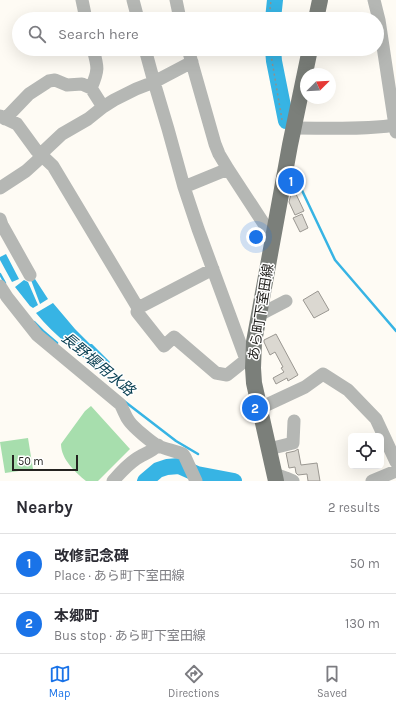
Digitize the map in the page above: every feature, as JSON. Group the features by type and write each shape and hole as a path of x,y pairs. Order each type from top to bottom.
{"main road":[{"path":"317,12 320,0"},
{"name":"あら町下室田線","path":"275,478 250,363 290,145 288,126 308,56"}],"street":[{"path":"82,0 85,12"},
{"path":"133,0 136,12"},
{"path":"176,0 179,12"},
{"path":"374,0 377,12"},
{"path":"288,126 350,128 387,126 396,128 384,52"},
{"path":"91,88 98,67 95,56"},
{"path":"103,107 91,88 82,84 67,85 54,80 29,94 3,117 17,124 41,156 53,166 138,308 137,312 164,346 174,337 216,372 227,375 250,363 244,354 184,187 147,56"},
{"path":"190,56 219,154 264,224 274,232"},
{"path":"0,188 26,171 38,161 45,150 62,134 88,119 103,107 114,100 154,82 192,62"},
{"path":"184,187 228,169"},
{"path":"0,219 30,275"},
{"path":"138,308 213,269"},
{"path":"0,286 37,335 120,404 132,425 158,446 172,449 183,454 196,481"},
{"path":"259,315 286,301"},
{"path":"260,408 305,387 323,374 348,390 376,419 396,462"},
{"path":"269,449 293,443 294,421"},
{"path":"113,481 139,456 155,449 158,446"},
{"path":"372,481 396,471"},
{"path":"275,478 286,478 293,481"}],"path":[{"path":"270,12 271,0"},
{"path":"272,56 288,126"}],"green space":[{"path":"91,406 130,449 98,481 86,481 77,474 63,455 61,444 85,411"},
{"path":"28,438 33,469 5,473 0,442"}],"water":[{"path":"6,254 19,279 12,282 0,260 0,257"},
{"path":"35,279 48,299 40,304 31,280"},
{"path":"24,280 28,282 38,305 33,308 15,287"},
{"path":"53,303 75,329 110,362 102,372 59,337 36,313"}],"building":[{"path":"295,192 304,211 295,215 289,202 291,194"},
{"path":"302,214 308,228 300,232 293,218"},
{"path":"318,291 329,310 314,318 303,300"},
{"path":"276,334 298,375 288,381 287,378 276,384 273,378 284,372 281,368 283,367 275,352 270,355 264,340"},
{"path":"298,449 301,465 317,463 320,481 308,481 307,474 298,475 295,467 289,468 286,453"}],"waterway":[{"path":"274,12 275,0"},
{"path":"274,56 286,121"},
{"path":"293,168 298,182 335,260 396,331"},
{"name":"長野堰用水路","path":"0,274 5,283"},
{"name":"長野堰用水路","path":"34,322 57,343"},
{"name":"長野堰用水路","path":"124,401 176,441 198,454"},
{"path":"145,481 158,470 167,467 179,466 197,474 234,481"}],"place":[{"name":"改修記念碑","path":"291,181"},
{"name":"本郷町","path":"255,408"}]}
